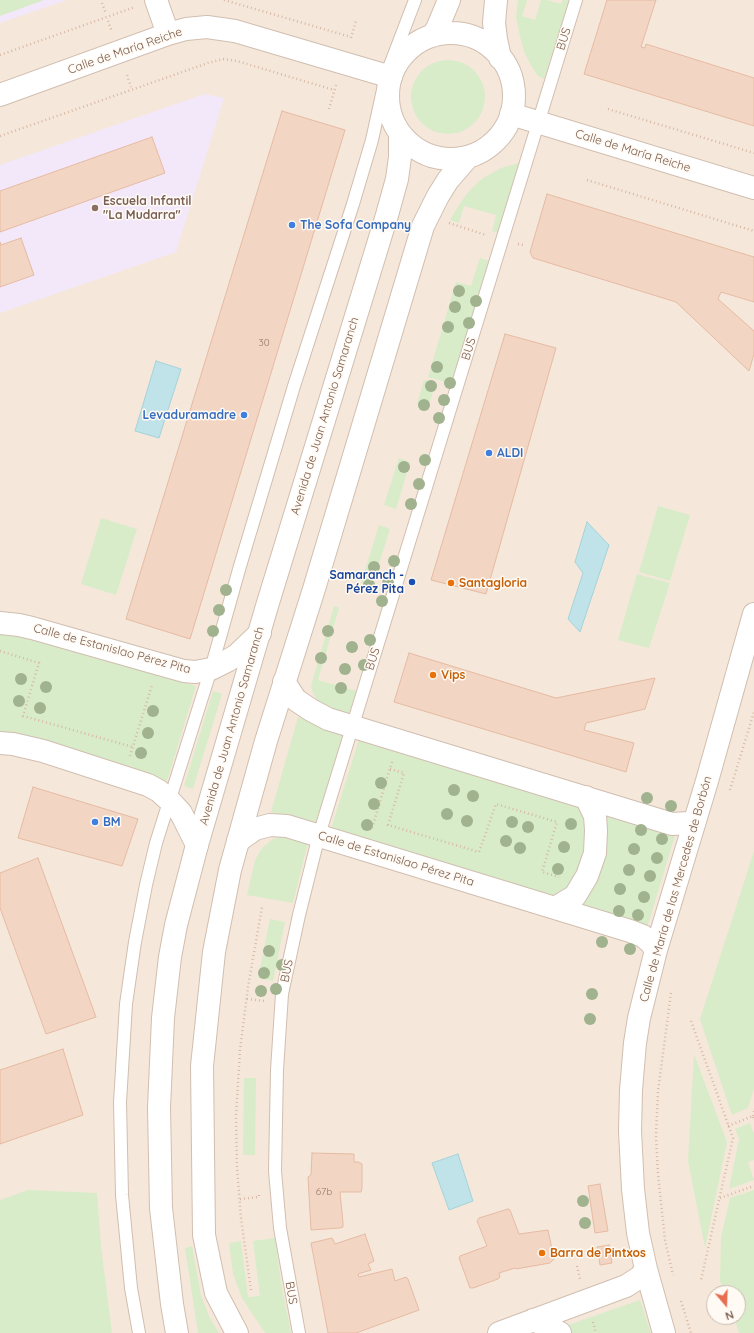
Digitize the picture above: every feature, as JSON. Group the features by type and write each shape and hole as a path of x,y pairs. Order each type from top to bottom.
{"street":[{"path":"156,0 168,34"},
{"path":"432,36 448,0"},
{"path":"496,0 494,23 500,58"},
{"name":"Calle de María Reiche","path":"0,95 168,34 186,29 207,27 236,31 388,77"},
{"path":"449,32 476,37 486,44 500,58 510,76 514,95 511,114 506,127 495,141 486,149 468,157 443,159 429,156 413,146 400,133 392,118 389,101 388,77 406,52 417,43 432,36 449,32"},
{"name":"Calle de María Reiche","path":"511,114 754,188"},
{"name":"Avenida de Juan Antonio Samaranch","path":"177,1333 172,1304 161,1208 159,1108 163,1018 170,957 184,892 275,577 387,215 397,179 400,157 400,133"},
{"path":"237,1333 216,1293 204,1235 202,1066 214,952 230,870 284,682 314,589 424,226 438,196 448,180 468,157"},
{"name":"Calle de María de las Mercedes de Borbón","path":"664,1333 646,1269 638,1232 633,1189 630,1137 631,1090 639,1018 656,950 707,781 754,614"},
{"name":"Calle de Estanislao Pérez Pita","path":"0,623 32,628 184,671 195,672 211,669 237,655 260,633"},
{"path":"284,682 296,700 328,719 672,824 688,824 695,821"},
{"path":"0,743 13,744 43,751 148,785 159,791 180,813 197,845"},
{"path":"555,908 575,896 587,876 595,853 595,816 586,797"},
{"name":"Calle de Estanislao Pérez Pita","path":"238,841 255,829 270,825 287,826 643,936 651,942 656,950"},
{"path":"499,1333 626,1286 640,1277 646,1269"},
{"path":"533,1320 560,1333"}],"lane":[{"path":"140,1333 131,1288 122,1195 120,1102 126,1004 135,942 151,864 169,800 211,669 292,393 353,204 372,140 388,77 414,0"},
{"name":"BUS","path":"299,1333 280,1228 275,1171 277,1070 282,994 299,915 319,835 576,0"}],"path":[{"path":"224,0 351,37"},
{"path":"102,3 106,14"},
{"path":"0,55 132,8"},
{"path":"108,21 112,33"},
{"path":"349,42 356,21"},
{"path":"0,136 223,59 237,61 334,90"},
{"path":"127,75 131,87"},
{"path":"329,109 336,84"},
{"path":"608,109 754,153"},
{"path":"586,180 754,231"},
{"path":"449,223 491,236"},
{"path":"0,651 39,663 23,716 133,747"},
{"path":"128,761 154,680"},
{"path":"728,796 754,712"},
{"path":"372,828 394,758"},
{"path":"390,769 404,772 388,825 479,852 496,804 557,822 542,872 582,884"},
{"path":"251,1290 241,1218 237,1168 236,1116 240,1050 248,987 262,907"},
{"path":"671,991 658,1091 656,1136 658,1174 665,1240 674,1276"},
{"path":"691,1021 733,1138 701,1280"},
{"path":"754,1111 754,1120"},
{"path":"728,1126 753,1116"},
{"path":"720,1198 754,1186"},
{"path":"679,1296 691,1333"}],"shaded area":[{"path":"0,0 754,0 754,1333 0,1333"},
{"path":"0,0 67,0 0,23"},
{"name":"Escuela Infantil \"La Mudarra\"","path":"205,94 224,98 176,252 0,313 0,165"}],"green space":[{"path":"0,0 44,0 0,16"},
{"path":"518,0 527,0 522,16 535,20 541,0 561,4 563,0 569,0 544,79 538,76 525,54 516,17"},
{"path":"448,60 462,63 474,71 482,83 485,97 482,111 474,123 462,131 448,134 434,131 422,123 414,111 411,97 414,83 422,71 434,63"},
{"path":"519,163 499,233 492,231 496,215 464,206 459,223 450,220 470,190 483,178 501,168"},
{"path":"480,258 490,261 453,384 428,377 456,282 471,286"},
{"path":"424,380 436,383 428,407 417,404"},
{"path":"399,458 410,462 396,509 384,505"},
{"path":"658,506 690,515 670,581 639,572"},
{"path":"101,518 137,529 116,595 81,584"},
{"path":"379,525 390,529 372,586 361,583"},
{"path":"637,574 670,583 649,648 618,640"},
{"path":"334,606 339,608 318,680 356,691 348,717 320,704 313,693 311,686"},
{"path":"0,630 29,635 196,686 167,781 3,736 0,737"},
{"path":"213,691 222,694 193,789 184,786"},
{"path":"298,717 345,730 317,825 271,812"},
{"path":"360,736 676,832 647,928 330,832"},
{"path":"285,836 308,842 293,903 247,895 255,860 262,848 273,839"},
{"path":"754,851 754,1089 748,1108 732,1115 700,1019"},
{"path":"270,919 285,922 273,981 258,978"},
{"path":"694,1054 727,1142 705,1248 688,1161"},
{"path":"244,1078 256,1078 255,1155 243,1155"},
{"path":"750,1123 754,1134 754,1160 748,1162 754,1180 729,1189 739,1139 735,1129"},
{"path":"28,1190 97,1193 101,1246 112,1333 0,1333 0,1200"},
{"path":"754,1190 754,1333 739,1333 736,1325 746,1325 746,1285 722,1285 720,1281 721,1237 730,1198"},
{"path":"275,1238 281,1283 291,1333 266,1333 263,1330 242,1298 233,1274 229,1243 241,1241 248,1297 260,1296 253,1241"},
{"path":"192,1246 201,1295 209,1316 219,1333 198,1333 185,1248"},
{"path":"640,1300 651,1333 545,1333"}],"water":[{"path":"156,361 181,369 159,438 135,431"},
{"path":"587,522 609,545 580,632 568,619 583,573 575,562"},
{"path":"458,1154 473,1201 449,1210 432,1163"}],"building":[{"path":"607,0 656,0 641,47 645,48 646,44 754,78 754,126 584,74"},
{"path":"282,111 345,130 190,639 126,619"},
{"path":"152,137 165,173 0,232 0,191"},
{"path":"547,194 754,257 754,302 721,292 718,299 754,331 754,354 749,371 676,302 533,258 530,252"},
{"path":"21,238 34,275 0,287 0,242 1,245"},
{"path":"505,334 556,348 486,594 431,580"},
{"path":"409,653 556,698 655,678 645,709 586,723 584,730 634,743 626,772 394,702"},
{"path":"33,787 138,819 122,866 18,838"},
{"path":"38,858 96,1017 46,1034 0,908 0,873"},
{"path":"63,1049 83,1115 0,1144 0,1070"},
{"path":"312,1153 354,1154 354,1162 362,1164 361,1192 340,1192 343,1227 311,1230 308,1177 311,1175"},
{"path":"600,1184 608,1231 595,1233 588,1186"},
{"path":"508,1209 510,1210 519,1234 548,1230 554,1259 550,1263 515,1268 499,1273 500,1277 498,1279 470,1288 459,1258 460,1256 487,1246 477,1221 479,1218"},
{"path":"365,1234 374,1261 368,1264 371,1270 358,1274 359,1277 392,1269 395,1281 406,1277 408,1279 419,1310 356,1333 328,1333 311,1243 332,1238 335,1244"},
{"path":"609,1245 612,1263 600,1265 597,1247"}],"place":[{"name":"Escuela Infantil \"La Mudarra\"","path":"95,208"},
{"name":"The Sofa Company","path":"292,225"},
{"name":"Levaduramadre","path":"244,415"},
{"name":"ALDI","path":"489,453"},
{"name":"Samaranch - Pérez Pita","path":"412,582"},
{"name":"Santagloria","path":"451,583"},
{"name":"Vips","path":"433,675"},
{"name":"BM","path":"95,822"},
{"name":"Barra de Pintxos","path":"542,1253"}]}
